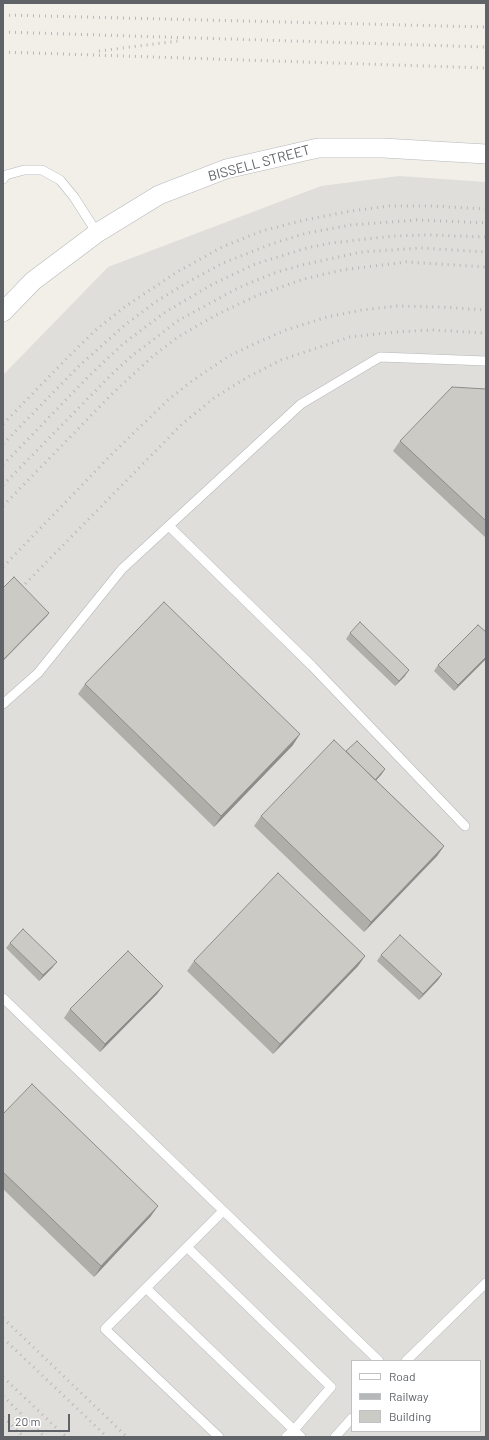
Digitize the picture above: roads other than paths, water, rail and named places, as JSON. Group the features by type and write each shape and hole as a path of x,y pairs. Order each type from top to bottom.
{"street":[{"name":"BISSELL STREET","path":"3,312 33,280 97,233 159,194 226,169 318,148 383,148 486,154"}],"lane":[{"path":"3,179 6,175 24,170 42,170 60,180 97,233"},
{"path":"3,704 38,673 122,569 301,404 380,357 486,361"},
{"path":"169,526 312,666 465,826"},
{"path":"3,998 378,1360"},
{"path":"219,1437 105,1330 223,1211"},
{"path":"187,1247 331,1387 294,1430 286,1437"},
{"path":"407,1360 486,1283"},
{"path":"146,1288 301,1437"},
{"path":"335,1437 351,1419"}],"railway":[{"path":"3,15 486,27"},
{"path":"3,32 486,47"},
{"path":"99,51 178,41"},
{"path":"3,52 486,68"},
{"path":"3,424 98,328 126,306 177,272 222,247 262,231 304,220 351,211 389,206 433,206 486,209"},
{"path":"3,444 79,366 126,324 157,301 223,263 274,243 307,233 351,225 417,220 486,223"},
{"path":"3,465 87,378 124,343 167,311 213,284 255,264 307,248 331,243 393,236 428,235 486,237"},
{"path":"3,485 113,373 133,355 179,320 240,287 277,272 361,252 421,248 486,252"},
{"path":"3,506 113,393 153,356 178,337 216,315 258,295 304,279 342,270 406,262 486,267"},
{"path":"3,567 112,454 169,399 192,381 229,356 286,330 327,317 362,310 397,306 486,310"},
{"path":"21,588 182,424 214,398 246,378 281,360 350,337 432,330 486,333"},
{"path":"3,1318 127,1437"},
{"path":"3,1338 107,1437"},
{"path":"3,1377 66,1437"},
{"path":"3,1396 45,1437"},
{"path":"3,1417 24,1437"}]}
